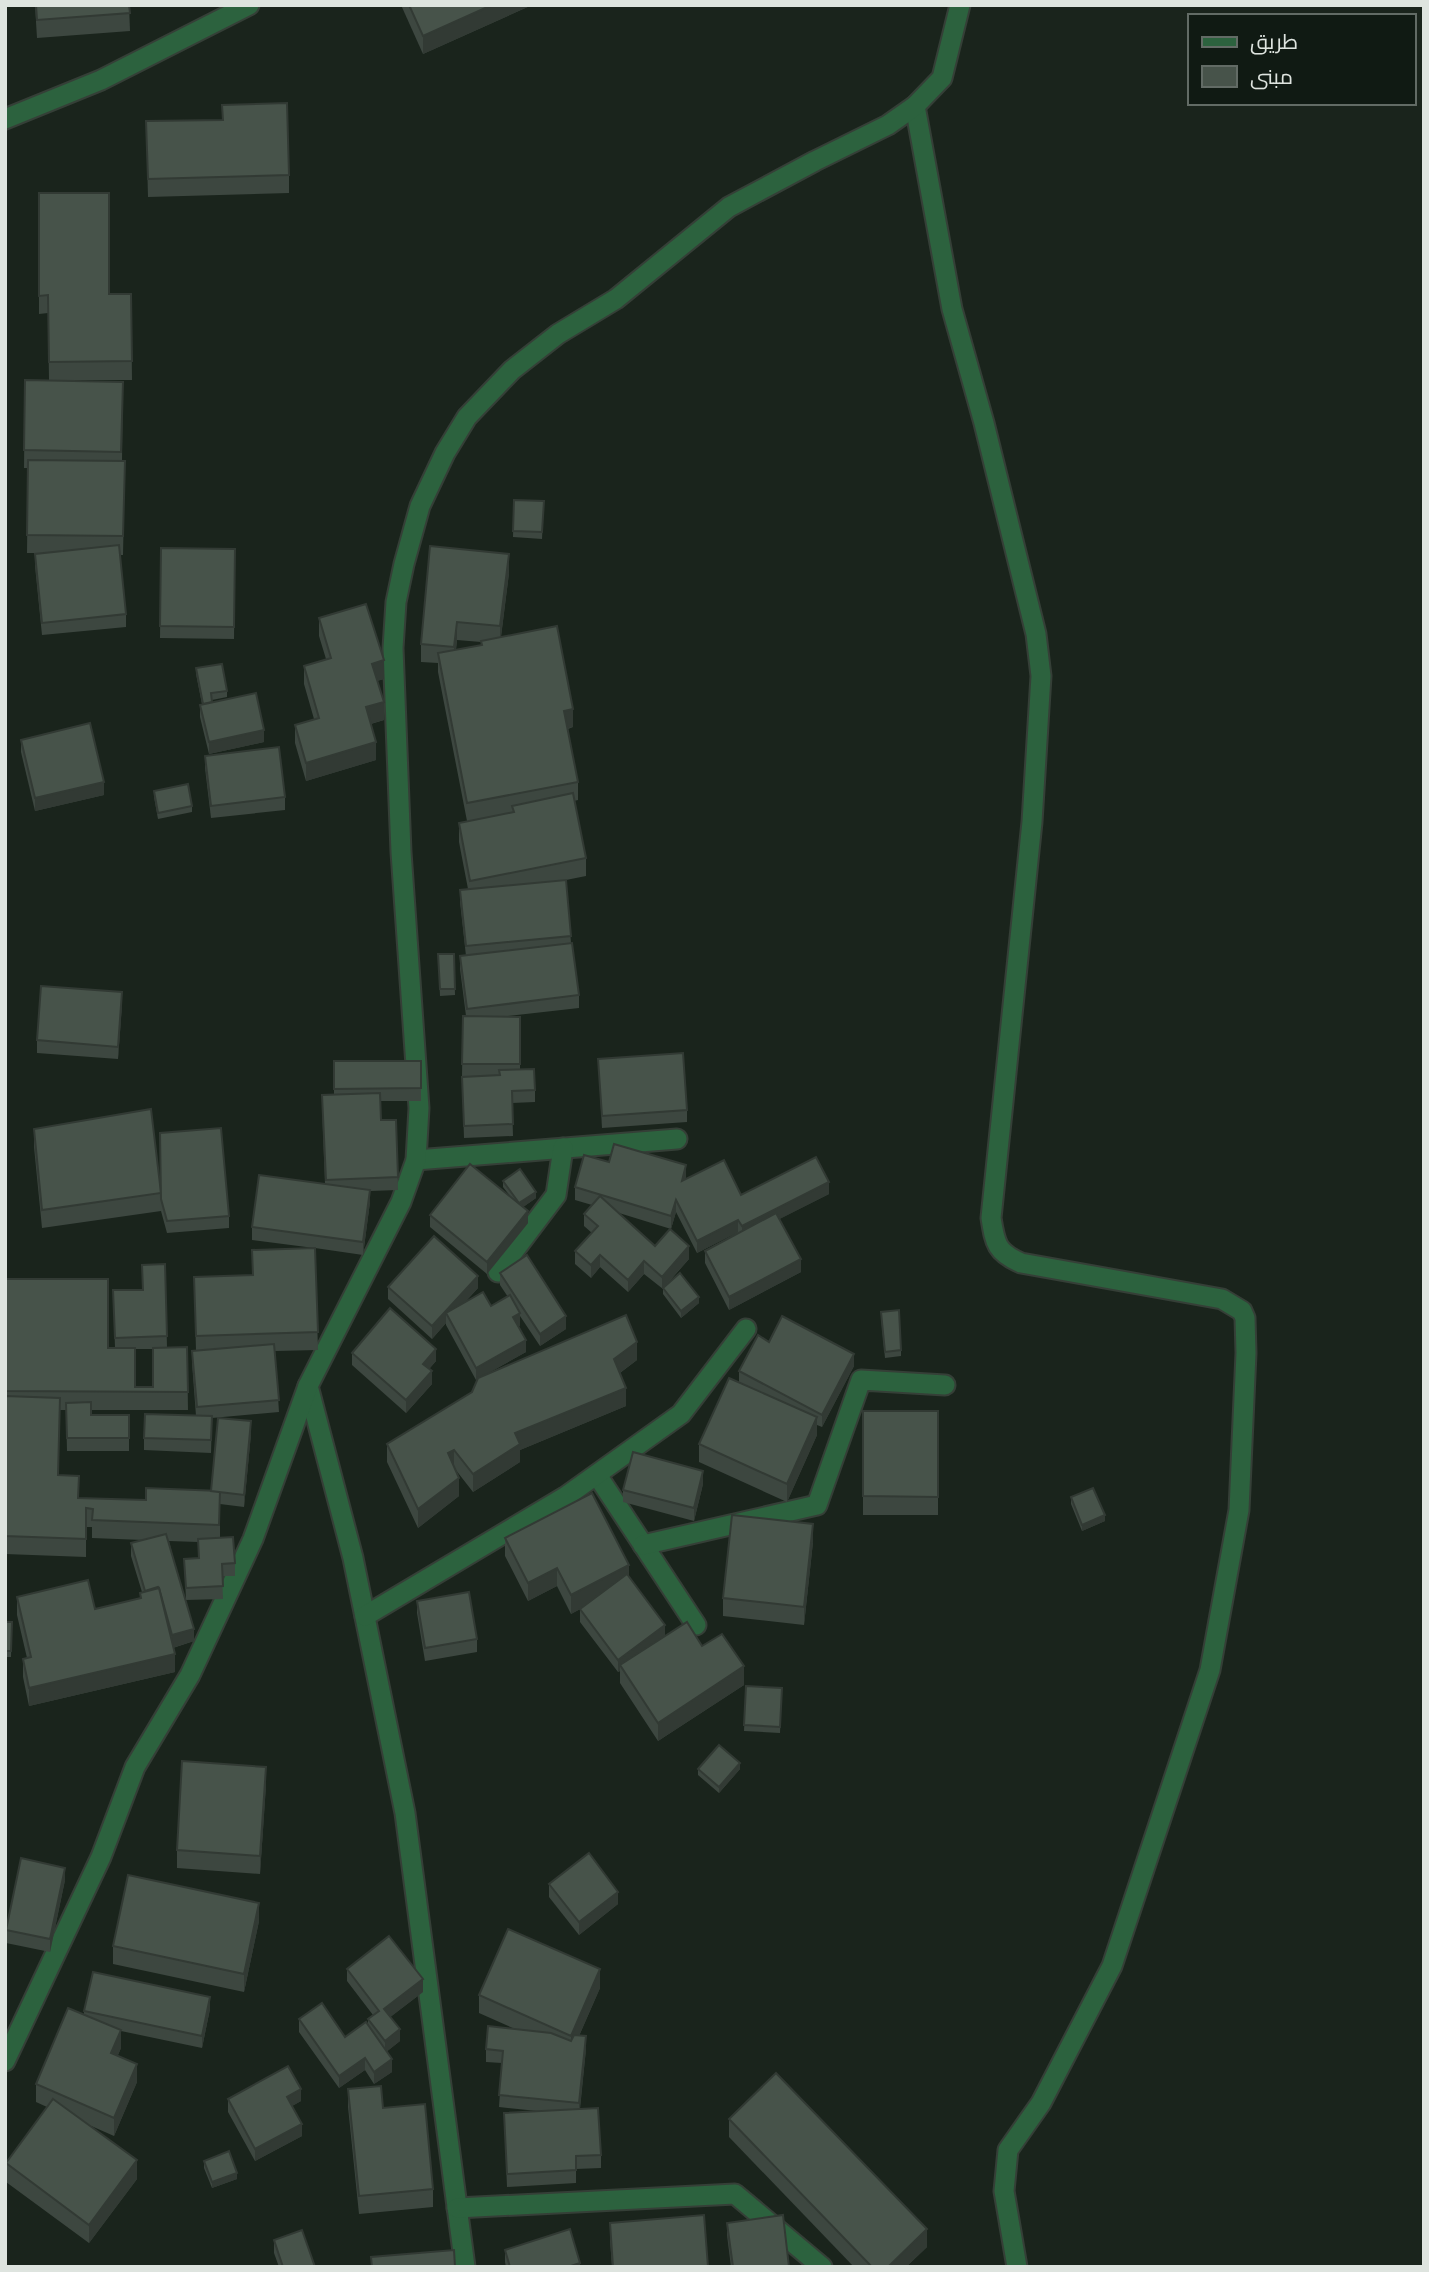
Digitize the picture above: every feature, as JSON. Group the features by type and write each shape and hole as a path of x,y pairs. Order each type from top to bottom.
{"street":[{"path":"5,119 101,80 249,5"},
{"path":"5,2061 100,1857 135,1767 190,1675 253,1539 308,1386 401,1202 416,1160 419,1108 401,852 393,648 396,602 419,506 445,453 467,417 512,370 558,334 616,299 729,207 888,125 915,106 942,78 960,5"},
{"path":"915,106 952,309 985,423 1036,634 1041,676 1032,822 991,1218 995,1244 1008,1257 1021,1263 1222,1299 1237,1307 1245,1318 1239,1510 1210,1671 1112,1966 1041,2103 1008,2150 1004,2191 1017,2267"},
{"path":"416,1160 677,1139"},
{"path":"498,1272 556,1195 563,1148"},
{"path":"365,1616 565,1497 681,1414 746,1329"},
{"path":"643,1545 817,1505 861,1380 945,1385"},
{"path":"308,1386 350,1545 405,1813 465,2267"},
{"path":"597,1475 696,1625"},
{"path":"457,2208 735,2194 822,2267"}],"building":[{"path":"36,5 129,5 130,13 37,20"},
{"path":"409,5 492,5 423,36"},
{"path":"287,103 289,175 148,179 146,121 223,120 222,105"},
{"path":"39,193 109,193 109,294 131,294 132,361 49,362 48,295 39,296"},
{"path":"25,380 123,382 121,452 24,450"},
{"path":"28,460 125,461 123,536 27,535"},
{"path":"514,500 544,501 542,532 513,531"},
{"path":"119,545 126,614 42,623 35,554"},
{"path":"430,546 509,554 500,626 457,622 454,647 421,644"},
{"path":"161,548 235,549 234,627 160,626"},
{"path":"366,604 384,660 372,664 384,702 366,707 376,742 306,763 295,725 319,718 304,666 331,658 319,618"},
{"path":"557,626 573,709 564,711 578,782 467,803 438,653 482,645 481,641"},
{"path":"222,664 227,691 211,693 212,702 203,704 196,668"},
{"path":"256,693 264,730 209,742 200,705"},
{"path":"90,723 104,782 35,798 21,740"},
{"path":"279,747 285,797 211,806 205,756"},
{"path":"188,784 192,806 158,813 154,791"},
{"path":"573,793 586,858 470,881 459,823 514,812 512,806"},
{"path":"566,880 571,936 466,946 460,890"},
{"path":"572,943 579,995 467,1009 460,956"},
{"path":"438,954 454,954 455,989 440,989"},
{"path":"41,986 122,992 118,1047 37,1040"},
{"path":"463,1016 520,1017 520,1064 462,1064"},
{"path":"683,1053 687,1110 602,1116 598,1059"},
{"path":"334,1061 421,1061 421,1088 334,1089"},
{"path":"534,1069 535,1090 512,1091 513,1124 464,1126 462,1077 500,1075 499,1070"},
{"path":"380,1093 381,1120 396,1120 398,1177 326,1180 322,1095"},
{"path":"151,1109 161,1193 42,1210 34,1129"},
{"path":"221,1128 229,1216 167,1221 161,1199 160,1133"},
{"path":"614,1144 686,1165 682,1181 724,1160 741,1195 816,1157 829,1182 742,1226 738,1220 697,1241 676,1200 671,1216 575,1187 584,1155 609,1162"},
{"path":"470,1164 528,1211 487,1262 430,1215"},
{"path":"520,1169 536,1192 519,1203 503,1181"},
{"path":"259,1175 370,1190 363,1242 252,1227"},
{"path":"600,1196 655,1246 670,1229 689,1246 662,1277 644,1261 628,1280 600,1255 591,1265 575,1251 598,1226 584,1214"},
{"path":"776,1213 801,1259 729,1297 705,1251"},
{"path":"434,1236 478,1276 432,1326 388,1287"},
{"path":"315,1248 318,1332 196,1336 194,1277 253,1275 252,1250"},
{"path":"527,1255 566,1316 540,1334 500,1273"},
{"path":"165,1264 167,1336 115,1338 113,1290 143,1290 142,1265"},
{"path":"680,1273 699,1297 681,1311 663,1288"},
{"path":"5,1279 108,1279 108,1348 135,1348 135,1387 153,1387 153,1348 187,1347 188,1392 5,1391"},
{"path":"483,1292 491,1306 510,1295 520,1313 513,1317 526,1340 476,1368 446,1313"},
{"path":"390,1308 436,1349 423,1364 432,1371 406,1400 352,1353"},
{"path":"899,1310 901,1350 885,1352 881,1312"},
{"path":"626,1315 637,1342 614,1359 626,1388 515,1433 520,1444 473,1474 454,1450 448,1453 459,1478 418,1509 387,1444 472,1392 478,1378"},
{"path":"782,1316 854,1354 822,1415 739,1371 758,1335 769,1342"},
{"path":"274,1344 279,1400 197,1407 192,1351"},
{"path":"729,1378 817,1417 787,1484 699,1444"},
{"path":"5,1396 60,1398 58,1475 79,1476 78,1498 146,1500 146,1488 220,1491 219,1525 92,1520 93,1509 86,1508 86,1539 5,1536"},
{"path":"91,1402 91,1415 129,1415 129,1438 67,1438 66,1403"},
{"path":"863,1411 938,1411 938,1497 863,1496"},
{"path":"145,1414 212,1416 211,1440 144,1438"},
{"path":"218,1418 251,1421 244,1495 211,1491"},
{"path":"633,1452 703,1471 694,1508 623,1490"},
{"path":"1093,1488 1105,1515 1082,1525 1071,1497"},
{"path":"592,1493 629,1565 571,1595 557,1568 528,1583 505,1538"},
{"path":"732,1515 813,1524 804,1607 723,1598"},
{"path":"166,1534 194,1629 172,1635 159,1588 145,1591 131,1543"},
{"path":"233,1537 235,1563 222,1564 223,1586 186,1588 184,1559 199,1558 198,1539"},
{"path":"627,1574 665,1625 618,1660 580,1609"},
{"path":"88,1580 95,1609 141,1598 140,1593 159,1588 175,1654 29,1688 23,1659 31,1657 17,1597"},
{"path":"469,1592 477,1639 425,1648 417,1601"},
{"path":"5,1622 12,1622 11,1651 5,1651"},
{"path":"687,1622 702,1646 722,1634 744,1666 658,1723 620,1665"},
{"path":"746,1686 782,1688 780,1727 744,1725"},
{"path":"719,1745 740,1763 719,1787 698,1769"},
{"path":"182,1761 266,1767 260,1856 177,1850"},
{"path":"589,1853 618,1892 579,1922 549,1884"},
{"path":"21,1858 65,1868 50,1939 6,1930"},
{"path":"128,1875 259,1903 244,1974 113,1946"},
{"path":"508,1929 600,1969 571,2036 479,1995"},
{"path":"389,1936 423,1979 384,2009 400,2029 385,2041 368,2019 379,2011 347,1969"},
{"path":"93,1972 210,1997 202,2036 84,2011"},
{"path":"322,2003 345,2037 366,2022 392,2059 374,2072 365,2058 339,2076 299,2019"},
{"path":"68,2008 121,2030 111,2053 137,2064 114,2118 36,2084"},
{"path":"488,2026 551,2033 571,2041 574,2035 586,2036 579,2103 499,2095 503,2051 486,2049"},
{"path":"288,2066 301,2089 287,2097 302,2124 255,2149 228,2099"},
{"path":"776,2073 927,2229 888,2267 872,2267 729,2119"},
{"path":"381,2086 383,2108 425,2104 433,2189 359,2196 348,2089"},
{"path":"53,2099 137,2160 89,2225 6,2163"},
{"path":"598,2108 601,2155 576,2156 576,2170 507,2174 504,2113"},
{"path":"229,2151 237,2173 212,2182 204,2161"},
{"path":"704,2215 708,2267 613,2267 610,2223"},
{"path":"783,2215 789,2267 733,2267 727,2223"},
{"path":"570,2229 580,2263 568,2267 510,2267 505,2250"},
{"path":"302,2230 315,2267 283,2267 274,2240"},
{"path":"454,2250 455,2267 372,2267 371,2257"}]}
